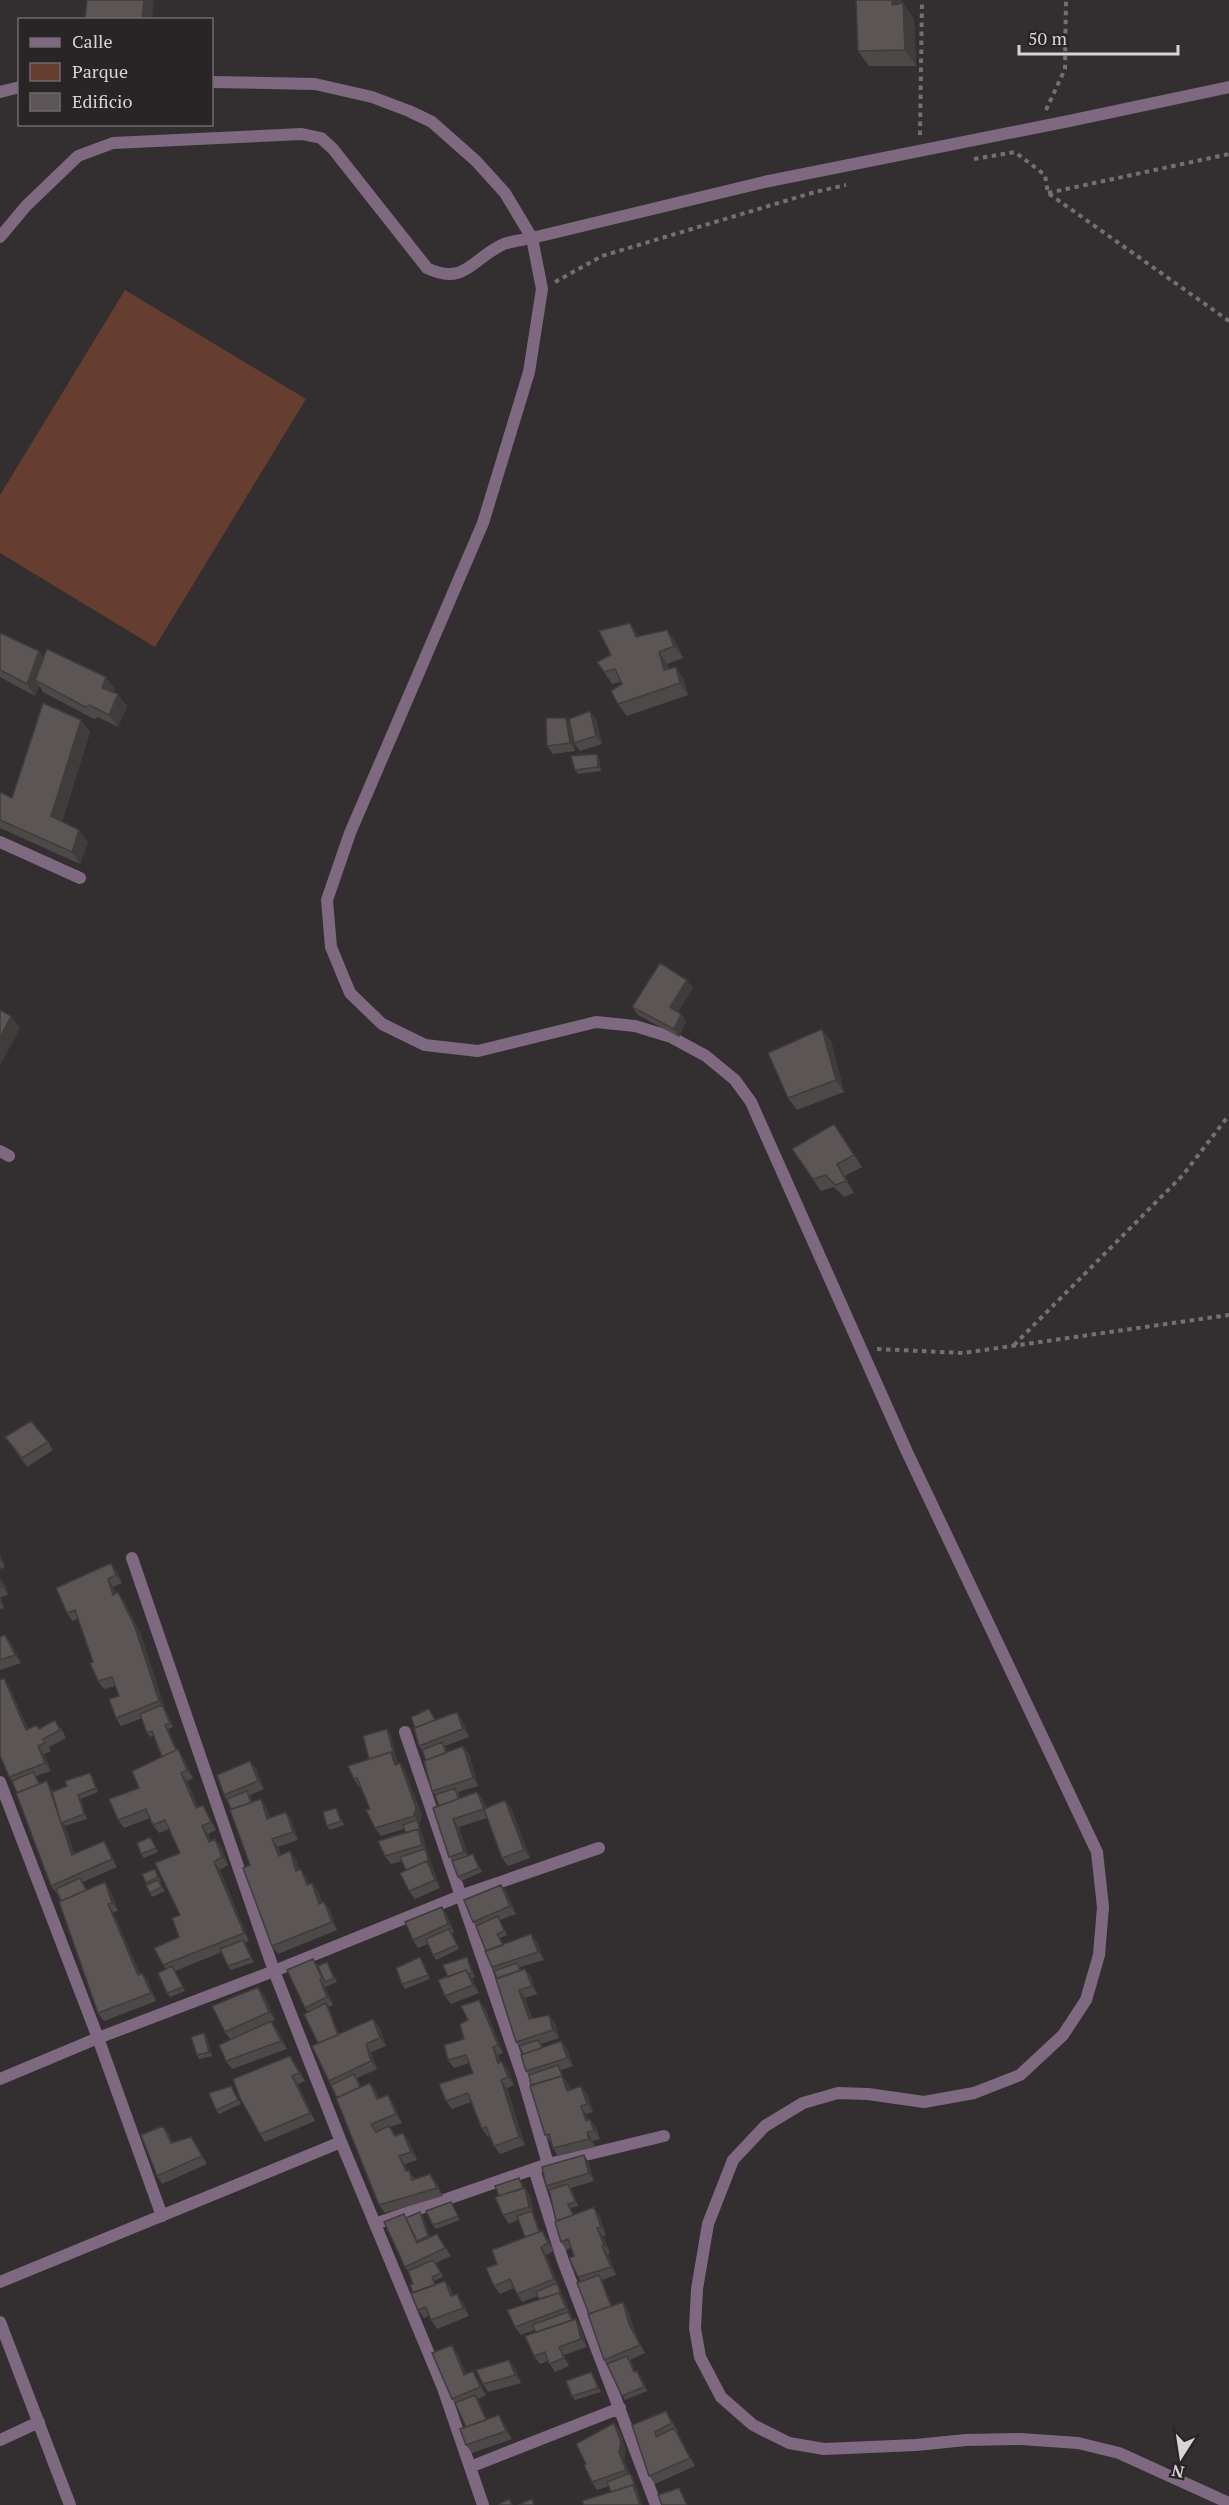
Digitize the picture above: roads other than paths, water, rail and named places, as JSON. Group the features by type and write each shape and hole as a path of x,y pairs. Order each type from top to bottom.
{"street":[{"path":"213,82 315,84 372,97 409,111 432,123 476,161 504,193 532,238 542,290 530,372 483,523 350,833 327,900 331,947 350,993 382,1024 425,1045 478,1051 596,1022 635,1026 670,1037 706,1056 735,1080 750,1102 912,1463 1097,1852 1103,1907 1099,1955 1086,2000 1063,2035 1020,2075 974,2093 924,2102 868,2094 838,2093 803,2103 765,2126 733,2160 708,2224 697,2289 695,2328 700,2357 721,2397 753,2425 789,2443 824,2449 916,2445 966,2440 1021,2439 1078,2443 1119,2453 1229,2503"},
{"path":"0,237 26,206 78,156 112,143 302,134 321,138 333,148 427,268 443,276 459,273 503,244 764,182 1038,128 1229,87"},
{"path":"0,92 18,88"},
{"path":"0,842 80,878"},
{"path":"132,1558 274,1971 442,2388 483,2505"},
{"path":"405,1732 523,2078 548,2164"},
{"path":"0,1782 98,2038 162,2216"},
{"path":"0,2079 98,2038 274,1971 460,1896 599,1848"},
{"path":"375,2224 548,2164 664,2136"},
{"path":"0,2282 341,2142"},
{"path":"534,2169 562,2258 656,2505"},
{"path":"0,2322 70,2505"},
{"path":"470,2467 620,2408"},
{"path":"0,2440 39,2422"}]}
